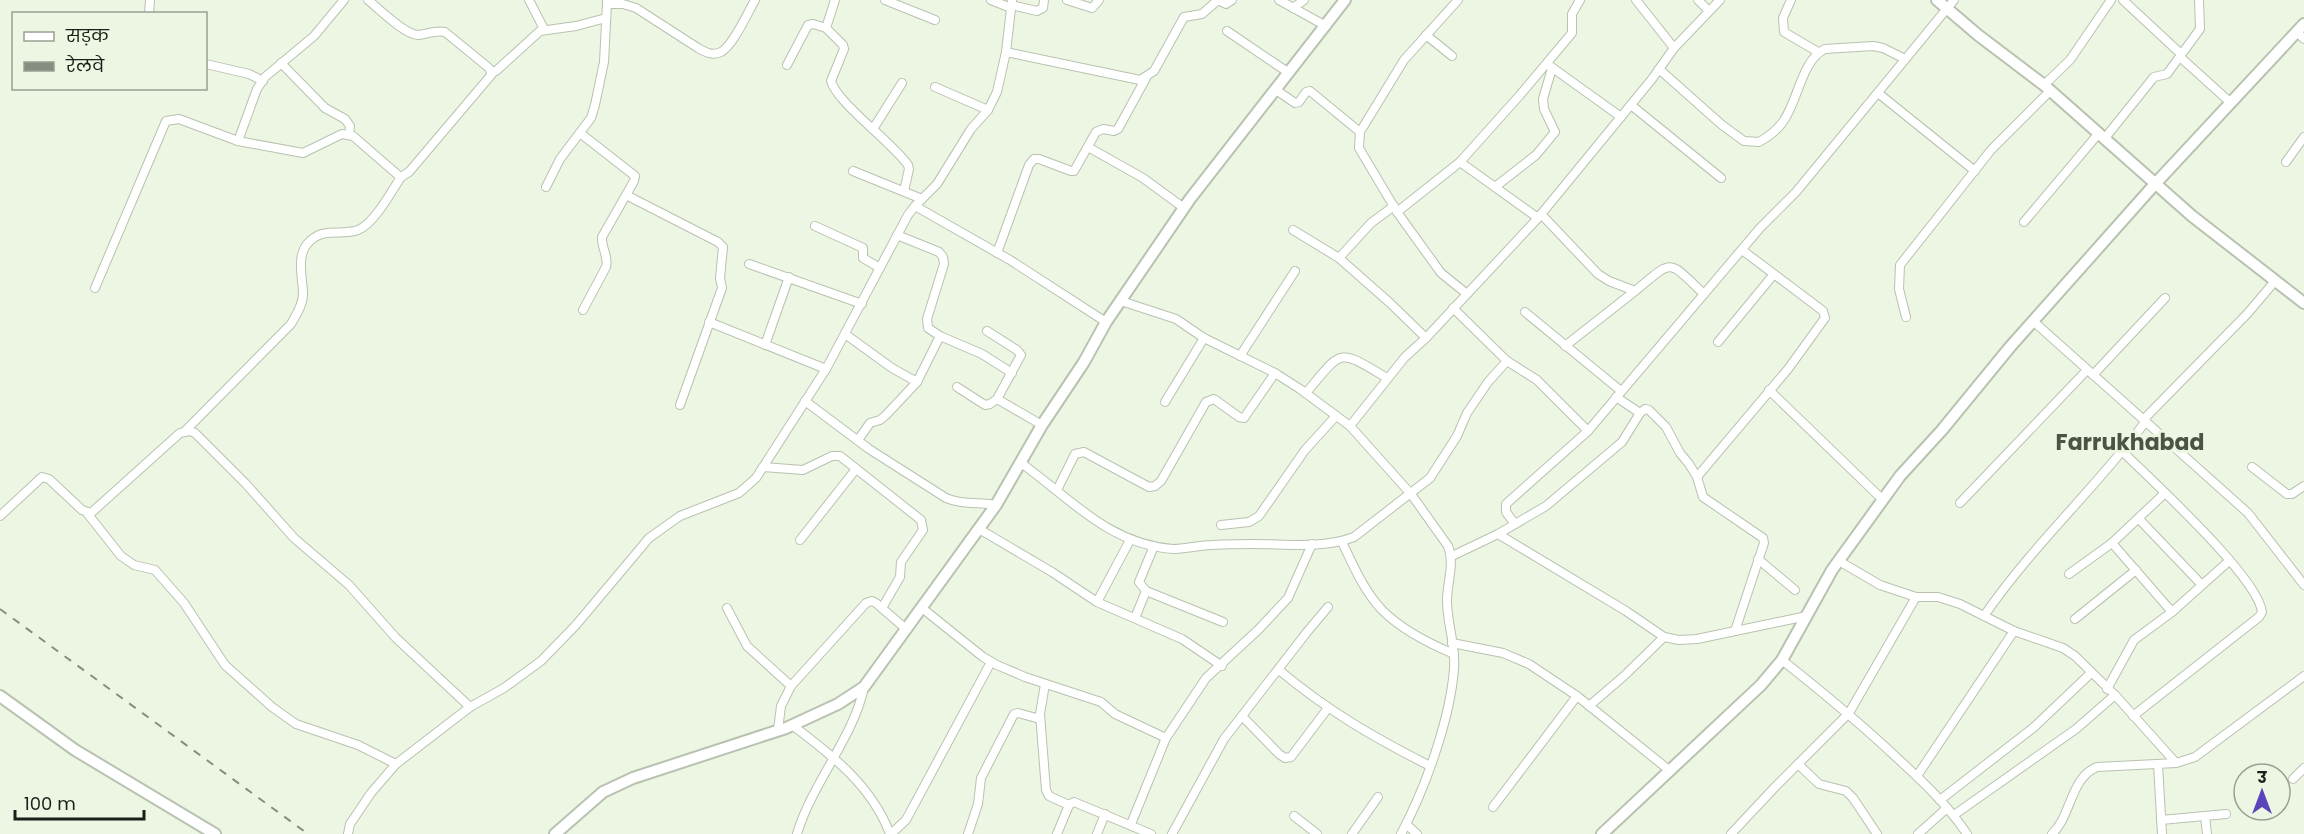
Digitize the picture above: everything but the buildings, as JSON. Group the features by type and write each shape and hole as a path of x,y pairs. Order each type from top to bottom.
{"street":[{"path":"238,141 244,121 263,81 314,36 344,0"},
{"path":"368,0 409,33 419,35 445,32 491,72"},
{"path":"528,0 544,29"},
{"path":"546,187 560,159 591,118 596,105 604,62 607,2 636,8 698,48 707,53 714,53 728,47 755,0"},
{"path":"826,28 835,0"},
{"path":"885,0 935,20"},
{"path":"991,0 1040,10 1044,0"},
{"path":"1067,0 1092,8 1099,0"},
{"path":"997,253 1029,165 1034,159 1074,171 1099,129 1114,131 1118,129 1184,17 1202,14 1218,0 1226,4 1232,0"},
{"path":"1279,0 1326,26"},
{"path":"1293,8 1304,0"},
{"path":"555,834 603,792 633,778 792,725 838,704 864,687 996,505 1106,322 1184,208 1344,0"},
{"path":"1458,0 1404,60 1360,132 1359,148 1395,209 1441,273 1467,294"},
{"path":"1339,258 1371,223 1395,209 1461,162 1549,66 1572,33 1572,14 1580,0"},
{"path":"1636,0 1674,48"},
{"path":"1698,0 1709,11"},
{"path":"1350,426 1387,378 1540,216 1631,105 1674,48 1720,0"},
{"path":"1791,0 1783,18 1784,32 1818,52"},
{"path":"1937,0 1950,4 2155,184 2219,238 2304,303"},
{"path":"1906,317 1899,289 1900,265 1991,150 2070,60 2111,0"},
{"path":"2123,0 2231,103"},
{"path":"2024,222 2154,77 2168,75 2200,29 2199,0"},
{"path":"348,834 350,824 396,764 470,707 504,688 541,660 576,625 649,538 680,516 739,493 756,478 826,369 897,235 915,206 937,184 971,129 988,110 997,92 1006,52 1011,4"},
{"path":"1515,524 1505,509 1506,504 1588,431 1742,250 1796,192 1950,4"},
{"path":"491,72 496,71 544,29 576,26 606,18"},
{"path":"788,65 808,25 813,24 826,28 843,48 831,81 832,86 908,165 904,192"},
{"path":"1227,31 1290,73"},
{"path":"1602,834 1761,685 1782,660 1839,561 1882,499 2033,321 2155,184 2302,32"},
{"path":"1426,35 1452,56"},
{"path":"1659,69 1722,125 1744,141 1760,142 1782,123 1818,52 1825,49 1873,46 1883,48 1905,59"},
{"path":"1006,52 1140,80 1146,78"},
{"path":"281,63 325,108 345,119 350,126 349,135"},
{"path":"207,64 249,74 263,81"},
{"path":"1549,66 1621,117"},
{"path":"1495,186 1536,155 1555,132 1544,109 1543,99 1549,66"},
{"path":"87,513 95,511 185,431 291,324 298,312 303,295 300,275 303,251 308,242 323,232 353,232 368,225 401,177 409,172 463,111 490,77 491,72"},
{"path":"873,129 902,83"},
{"path":"935,87 988,110"},
{"path":"1276,90 1295,103 1310,91 1360,132"},
{"path":"1878,93 1975,171"},
{"path":"1631,105 1721,178"},
{"path":"94,288 166,121 179,119 238,141 303,153 342,134 349,135 401,177"},
{"path":"580,133 634,176 634,181 602,237 601,244 608,262 583,310"},
{"path":"2286,162 2304,137"},
{"path":"1088,147 1143,178 1184,208"},
{"path":"1461,162 1540,216 1599,274 1609,281 1635,291"},
{"path":"853,171 922,199"},
{"path":"626,195 721,244 723,250 720,278 722,288 680,405"},
{"path":"915,206 997,253 1106,322"},
{"path":"815,226 863,248 862,258 880,268"},
{"path":"1293,230 1339,258 1426,338"},
{"path":"897,235 939,252 943,257 944,264 927,324 928,328 940,336 982,354 1012,373"},
{"path":"1697,477 1800,352 1824,320 1825,315 1823,311 1742,250"},
{"path":"749,264 862,304"},
{"path":"1565,346 1663,268 1670,266 1676,268 1704,294"},
{"path":"1240,356 1295,271"},
{"path":"1718,342 1774,274"},
{"path":"765,345 789,278"},
{"path":"1984,616 2033,552 2123,452 2145,420 2276,281"},
{"path":"1960,503 2165,298"},
{"path":"1121,301 1176,319 1204,338 1275,373 1306,393 1350,426 1411,494 1448,546 1452,556 1447,600 1455,667 1446,714 1430,766 1401,834"},
{"path":"1453,309 1507,361 1537,380 1588,431"},
{"path":"1525,312 1640,413"},
{"path":"2033,321 2248,513 2304,585"},
{"path":"709,322 826,369"},
{"path":"957,387 985,405 990,404 997,399 1021,358 1020,353 987,331"},
{"path":"845,334 892,368 917,382"},
{"path":"858,440 870,423 880,420 917,382 940,336"},
{"path":"1166,402 1204,338"},
{"path":"1306,393 1333,361 1340,357 1354,358 1387,378"},
{"path":"1021,463 1110,531 1130,540 1154,546 1176,549 1226,544 1325,545 1342,542 1354,537 1430,478 1457,436 1467,413 1488,382 1507,361"},
{"path":"1057,490 1075,454 1080,452 1084,452 1149,487 1155,486 1161,481 1206,402 1214,399 1239,417 1245,418 1275,373"},
{"path":"1769,390 1882,499"},
{"path":"997,399 1042,425"},
{"path":"805,401 858,440 955,502 980,502 996,505"},
{"path":"1452,556 1498,534 1546,506 1622,442 1640,413 1645,409 1666,427 1680,453 1697,477 1703,497 1763,538 1764,543 1735,631"},
{"path":"1221,525 1249,522 1259,516 1305,450 1336,416"},
{"path":"185,431 195,433 246,484 294,538 349,585 396,638 470,707"},
{"path":"2123,452 2198,526 2229,561 2259,598 2262,612 2259,617 2133,716"},
{"path":"763,467 804,470 836,455 840,456 923,523 922,530 900,565 900,577 882,608"},
{"path":"2252,468 2287,494 2292,494 2304,486"},
{"path":"800,540 856,469"},
{"path":"0,516 42,477 49,479 87,513 121,556 134,565 155,570 184,603 225,665 272,708 296,724 358,746 396,764"},
{"path":"2069,574 2112,543 2165,493"},
{"path":"2139,519 2202,585"},
{"path":"979,529 1052,572 1097,602 1182,639 1222,666"},
{"path":"1498,534 1626,611 1664,637 1679,640 1696,639 1807,616"},
{"path":"1097,602 1130,540"},
{"path":"1342,542 1357,573 1383,610 1425,642 1454,654"},
{"path":"2112,543 2172,612"},
{"path":"1131,825 1166,738 1206,678 1222,666 1288,598 1312,544"},
{"path":"1154,546 1139,582 1146,591 1222,621"},
{"path":"1758,559 1795,590"},
{"path":"1839,561 1880,585 1916,597 1938,597 1960,604 2014,631 2063,648 2075,656 2115,695 2176,763"},
{"path":"2107,689 2134,640 2172,612 2229,561"},
{"path":"2075,619 2136,570"},
{"path":"1135,618 1146,591"},
{"path":"1731,834 1849,713 1916,597"},
{"path":"778,730 781,706 791,686 866,603 872,601 906,629"},
{"path":"1172,834 1224,739 1306,632 1328,607"},
{"path":"727,608 747,646 791,686"},
{"path":"921,608 991,662 1045,684 1101,702 1115,714 1166,738"},
{"path":"1917,776 2014,631"},
{"path":"1589,706 1664,637"},
{"path":"1452,643 1517,658 1577,696 1669,770"},
{"path":"1782,660 1849,713 1917,776 1954,815 1967,834"},
{"path":"792,725 833,756 875,802 890,834 906,820 991,662"},
{"path":"1279,670 1314,699 1372,736 1430,766"},
{"path":"1940,800 2033,728 2091,673"},
{"path":"2052,834 2060,830 2081,778 2088,770 2097,766 2176,763 2195,758 2304,676"},
{"path":"1045,684 1040,719 1046,794 1069,805"},
{"path":"797,834 809,800 861,703 864,687"},
{"path":"1954,815 2076,729 2115,695"},
{"path":"0,696 75,750 215,834"},
{"path":"1493,807 1577,696"},
{"path":"1242,716 1285,758 1291,757 1328,708"},
{"path":"968,834 978,804 981,778 1014,714 1040,719"},
{"path":"1798,764 1819,784 1846,791 1877,834"},
{"path":"2158,764 2162,834"},
{"path":"2294,779 2304,768"},
{"path":"1352,834 1378,797"},
{"path":"1057,834 1069,805 1074,802 1151,834"},
{"path":"1918,834 1947,808"},
{"path":"1097,834 1105,814"},
{"path":"2161,819 2226,814"},
{"path":"1294,816 1317,834"},
{"path":"2205,816 2206,834"},
{"path":"1406,824 1417,834"}],"railway":[{"path":"0,609 308,834"}],"district":[{"name":"Farrukhabad","path":"2130,442"}]}
